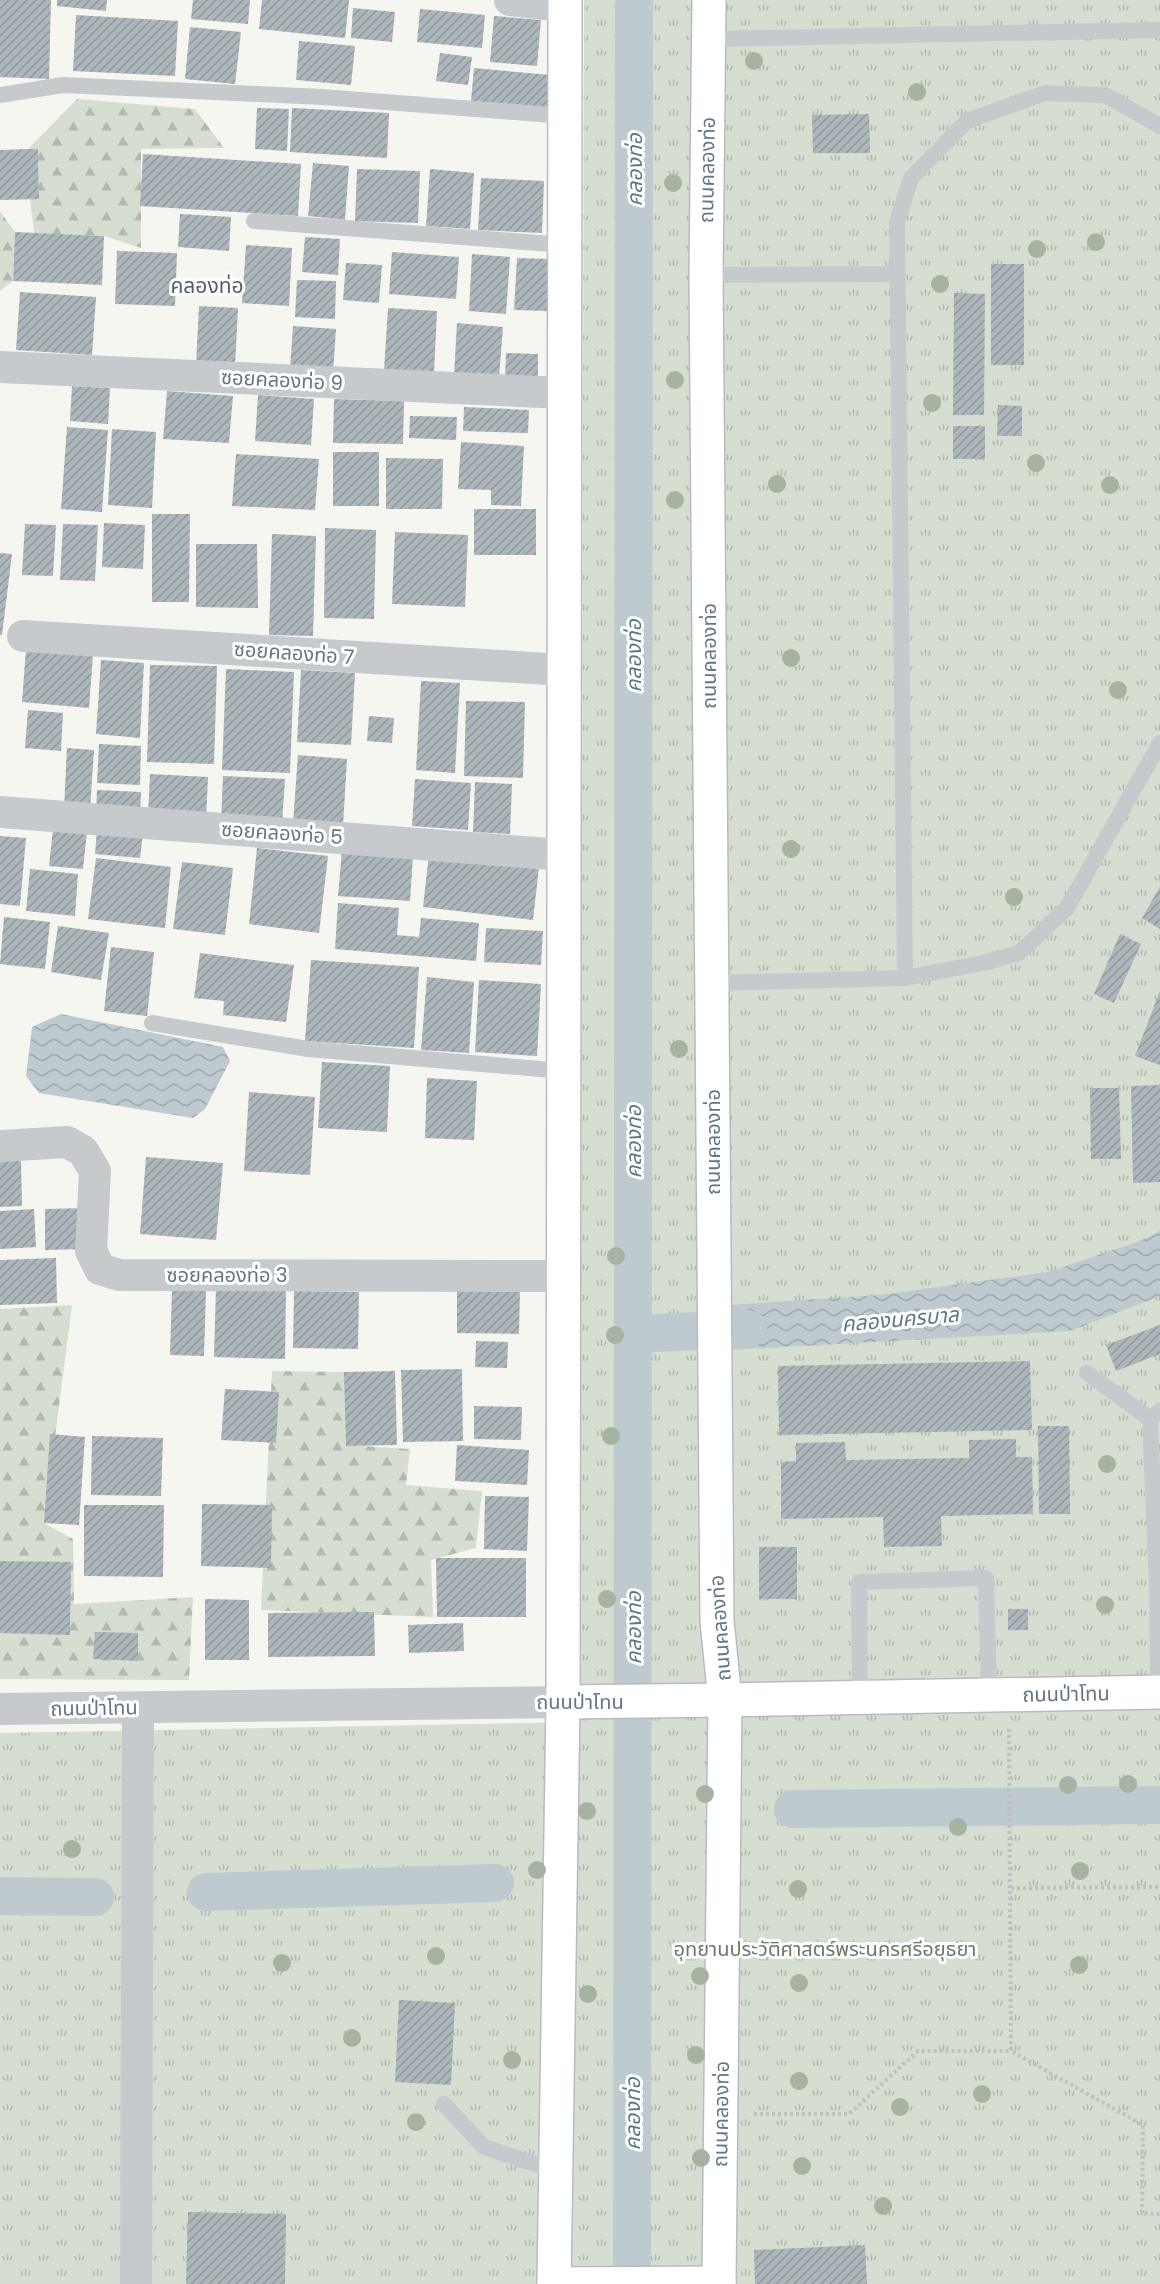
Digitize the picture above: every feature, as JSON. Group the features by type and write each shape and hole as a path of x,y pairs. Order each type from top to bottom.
{"street":[{"path":"510,0 565,3 563,1275 572,1702 554,2284 712,2283"},
{"name":"ถนนคลองท่อ","path":"709,0 706,275 717,1621 725,1700 721,2114 712,2283"},
{"name":"ซอยคลองท่อ 9","path":"0,367 564,393"},
{"name":"ซอยคลองท่อ 7","path":"23,636 564,670"},
{"name":"ซอยคลองท่อ 5","path":"0,812 563,855"},
{"name":"ซอยคลองท่อ 3","path":"0,1146 67,1142 83,1151 95,1171 91,1251 100,1269 119,1275 563,1275"},
{"name":"ถนนป่าโทน","path":"0,1709 689,1701 1159,1692"},
{"path":"136,2284 138,1708"}],"lane":[{"path":"709,39 1160,30"},
{"path":"0,95 63,84 322,97 565,116"},
{"path":"905,978 897,222 911,178 967,121 1044,93 1105,95 1160,126"},
{"path":"254,221 565,245"},
{"path":"706,275 897,274"},
{"path":"712,983 905,978 987,962 1019,953 1067,908 1160,743"},
{"path":"152,1023 308,1049 564,1071"},
{"path":"1087,1373 1155,1415 1159,1692"},
{"path":"860,1698 859,1582 986,1578 999,1696"},
{"path":"444,2104 484,2146 556,2171"}],"path":[{"path":"999,1696 1010,1774 1011,2051"},
{"path":"1011,1888 1160,1887"},
{"path":"721,2114 849,2114 918,2050 1011,2051 1143,2125 1142,2213 1160,2214"}],"green space":[{"name":"อุทยานประวัติศาสตร์พระนครศรีอยุธยา","path":"584,0 1160,0 1160,2284 0,2284 0,1733 580,1722"},
{"path":"77,99 195,109 224,148 141,149 141,248 104,236 34,233 30,199 39,199 38,149 28,149"},
{"path":"0,211 15,232 13,281 0,291"},
{"path":"72,1305 44,1523 73,1539 74,1604 193,1597 189,1680 0,1679 0,1309"},
{"path":"272,1371 351,1372 346,1445 410,1449 406,1485 482,1491 476,1548 431,1560 433,1617 261,1610"}],"water":[{"path":"61,1014 223,1047 230,1061 205,1109 193,1118 39,1093 26,1076 32,1027"},
{"path":"1160,1231 1160,1296 1070,1331 729,1350 729,1305 880,1295 1048,1272 1140,1241"}],"building":[{"path":"0,0 51,0 49,79 0,77"},
{"path":"57,0 107,0 106,11 57,6"},
{"path":"193,0 250,0 248,24 191,19"},
{"path":"262,0 349,0 345,38 259,29"},
{"path":"353,8 395,12 392,42 351,38"},
{"path":"420,9 485,15 482,48 417,42"},
{"path":"76,15 178,21 175,76 73,71"},
{"path":"494,16 541,20 537,66 490,62"},
{"path":"190,27 241,32 235,84 185,79"},
{"path":"299,41 355,46 351,85 296,80"},
{"path":"440,53 472,57 468,85 436,81"},
{"path":"474,68 550,75 547,107 471,101"},
{"path":"257,108 289,109 287,151 255,149"},
{"path":"292,108 389,113 387,158 290,152"},
{"path":"869,114 870,153 813,153 812,115"},
{"path":"38,149 39,199 0,200 0,150"},
{"path":"143,154 301,164 298,216 140,206"},
{"path":"313,163 349,166 345,220 308,216"},
{"path":"357,169 420,171 418,223 355,221"},
{"path":"430,169 474,173 470,229 426,226"},
{"path":"481,178 544,181 542,233 478,230"},
{"path":"180,214 231,217 229,251 178,247"},
{"path":"15,232 104,236 102,285 13,281"},
{"path":"305,237 340,239 338,275 302,272"},
{"path":"246,245 292,248 289,306 242,303"},
{"path":"117,251 177,253 175,306 115,304"},
{"path":"392,252 459,257 456,299 389,294"},
{"path":"472,254 510,257 506,314 469,311"},
{"path":"517,258 549,259 547,311 514,310"},
{"path":"346,263 382,265 379,303 343,300"},
{"path":"991,264 1024,264 1024,365 991,365"},
{"path":"297,280 336,281 335,319 295,317"},
{"path":"20,292 96,297 92,355 16,350"},
{"path":"954,293 985,294 984,415 953,415"},
{"path":"199,306 238,308 235,366 196,364"},
{"path":"388,308 437,311 434,373 384,370"},
{"path":"457,323 503,327 499,377 454,375"},
{"path":"293,326 336,329 333,373 290,369"},
{"path":"506,353 538,354 538,380 505,378"},
{"path":"72,386 110,388 108,424 70,421"},
{"path":"167,391 233,396 229,443 163,439"},
{"path":"258,395 314,399 311,445 255,441"},
{"path":"334,399 404,401 403,444 333,443"},
{"path":"998,405 1022,406 1022,436 997,436"},
{"path":"464,407 529,410 528,433 463,431"},
{"path":"410,416 457,417 456,440 409,438"},
{"path":"953,426 985,426 985,459 953,459"},
{"path":"67,427 108,430 102,512 61,509"},
{"path":"112,429 156,432 152,508 108,505"},
{"path":"461,442 524,446 521,506 491,505 491,490 458,489"},
{"path":"333,452 379,452 379,506 333,506"},
{"path":"236,454 319,459 315,510 232,506"},
{"path":"386,458 443,459 442,509 386,509"},
{"path":"474,509 536,509 536,555 474,555"},
{"path":"152,514 190,514 189,602 152,602"},
{"path":"104,523 145,525 143,569 102,567"},
{"path":"25,524 56,525 53,576 22,575"},
{"path":"63,524 98,525 95,581 60,580"},
{"path":"325,528 376,530 374,619 324,618"},
{"path":"395,532 468,535 465,607 392,604"},
{"path":"272,534 316,536 313,636 269,635"},
{"path":"196,544 257,544 258,608 196,607"},
{"path":"0,553 12,554 2,635 0,635"},
{"path":"26,649 93,655 89,708 22,702"},
{"path":"101,660 144,663 140,738 96,734"},
{"path":"150,665 217,666 214,764 147,762"},
{"path":"226,669 294,672 290,773 222,770"},
{"path":"301,670 355,673 351,745 297,742"},
{"path":"421,681 460,683 455,773 416,770"},
{"path":"466,701 525,702 523,778 464,776"},
{"path":"28,710 63,713 61,751 25,748"},
{"path":"369,716 394,718 392,743 367,741"},
{"path":"99,744 141,746 140,785 97,783"},
{"path":"67,748 94,750 90,809 64,808"},
{"path":"298,755 347,759 343,826 293,823"},
{"path":"150,774 208,777 206,819 148,815"},
{"path":"223,776 285,779 282,824 221,821"},
{"path":"415,779 471,783 468,830 412,826"},
{"path":"475,782 512,784 510,834 473,832"},
{"path":"97,790 141,792 140,816 96,814"},
{"path":"53,829 87,832 83,869 49,866"},
{"path":"97,830 143,834 140,858 95,854"},
{"path":"0,836 26,838 20,906 0,904"},
{"path":"257,848 328,856 319,933 249,924"},
{"path":"342,850 413,856 410,901 338,896"},
{"path":"429,854 539,867 533,920 423,907"},
{"path":"96,858 171,867 165,928 88,919"},
{"path":"182,862 233,868 225,935 173,929"},
{"path":"30,869 78,874 75,916 26,911"},
{"path":"1160,887 1160,929 1142,918"},
{"path":"338,903 399,908 397,935 419,937 421,918 479,923 476,961 335,949"},
{"path":"4,917 50,922 45,969 0,964"},
{"path":"58,926 109,933 101,980 51,972"},
{"path":"486,928 543,931 541,965 484,962"},
{"path":"1120,934 1141,944 1114,1003 1094,994"},
{"path":"111,947 154,952 147,1016 104,1011"},
{"path":"200,953 294,965 286,1022 223,1015 224,1001 194,998"},
{"path":"311,960 419,967 414,1048 305,1041"},
{"path":"427,977 474,982 469,1053 421,1050"},
{"path":"479,980 541,984 537,1056 475,1052"},
{"path":"1160,991 1160,1065 1135,1056"},
{"path":"322,1062 390,1066 387,1132 318,1128"},
{"path":"427,1078 477,1081 474,1140 425,1138"},
{"path":"1160,1085 1160,1182 1133,1183 1131,1086"},
{"path":"1090,1088 1119,1088 1121,1159 1091,1159"},
{"path":"249,1092 315,1097 310,1175 244,1171"},
{"path":"146,1157 223,1163 216,1240 140,1234"},
{"path":"0,1161 21,1161 22,1206 0,1207"},
{"path":"87,1208 89,1249 45,1250 45,1209"},
{"path":"34,1209 36,1247 0,1249 0,1211"},
{"path":"56,1258 57,1303 0,1305 0,1260"},
{"path":"216,1286 286,1288 285,1359 214,1357"},
{"path":"172,1290 206,1290 204,1356 170,1355"},
{"path":"457,1290 520,1291 519,1334 457,1333"},
{"path":"294,1291 359,1292 358,1349 293,1348"},
{"path":"1160,1325 1160,1354 1116,1371 1106,1345"},
{"path":"476,1341 508,1342 507,1368 475,1367"},
{"path":"1030,1361 1032,1430 779,1435 778,1366"},
{"path":"462,1369 463,1441 403,1442 401,1370"},
{"path":"395,1371 397,1445 346,1446 344,1372"},
{"path":"225,1389 279,1392 276,1443 221,1440"},
{"path":"474,1406 522,1407 521,1440 474,1439"},
{"path":"1038,1426 1069,1426 1070,1514 1039,1514"},
{"path":"50,1434 85,1437 79,1525 44,1523"},
{"path":"92,1436 163,1438 161,1496 91,1495"},
{"path":"1016,1439 1016,1457 1032,1457 1033,1514 941,1516 942,1546 884,1547 883,1517 781,1519 781,1462 796,1461 796,1443 845,1442 846,1460 969,1458 969,1440"},
{"path":"457,1445 529,1450 527,1485 455,1481"},
{"path":"485,1496 529,1497 527,1551 484,1549"},
{"path":"202,1504 272,1505 271,1568 201,1566"},
{"path":"84,1505 164,1505 163,1577 84,1576"},
{"path":"759,1547 797,1547 797,1599 759,1599"},
{"path":"436,1558 526,1558 526,1617 437,1617"},
{"path":"0,1561 71,1562 70,1635 0,1633"},
{"path":"205,1599 249,1600 249,1660 205,1660"},
{"path":"1008,1609 1028,1609 1028,1630 1008,1630"},
{"path":"374,1612 375,1656 268,1657 268,1613"},
{"path":"463,1623 464,1651 409,1653 408,1625"},
{"path":"95,1632 138,1633 138,1661 93,1659"},
{"path":"399,2000 455,2003 451,2085 395,2082"},
{"path":"188,2212 286,2214 285,2284 186,2284"},
{"path":"865,2245 867,2284 755,2284 754,2250"}],"waterway":[{"name":"คลองท่อ","path":"632,2284 634,0"},
{"name":"คลองนครบาล","path":"633,1334 748,1329"},
{"path":"793,1809 1160,1805"},
{"path":"206,1892 495,1883"},
{"path":"0,1896 95,1897"}],"district":[{"name":"คลองท่อ","path":"207,285"}]}
